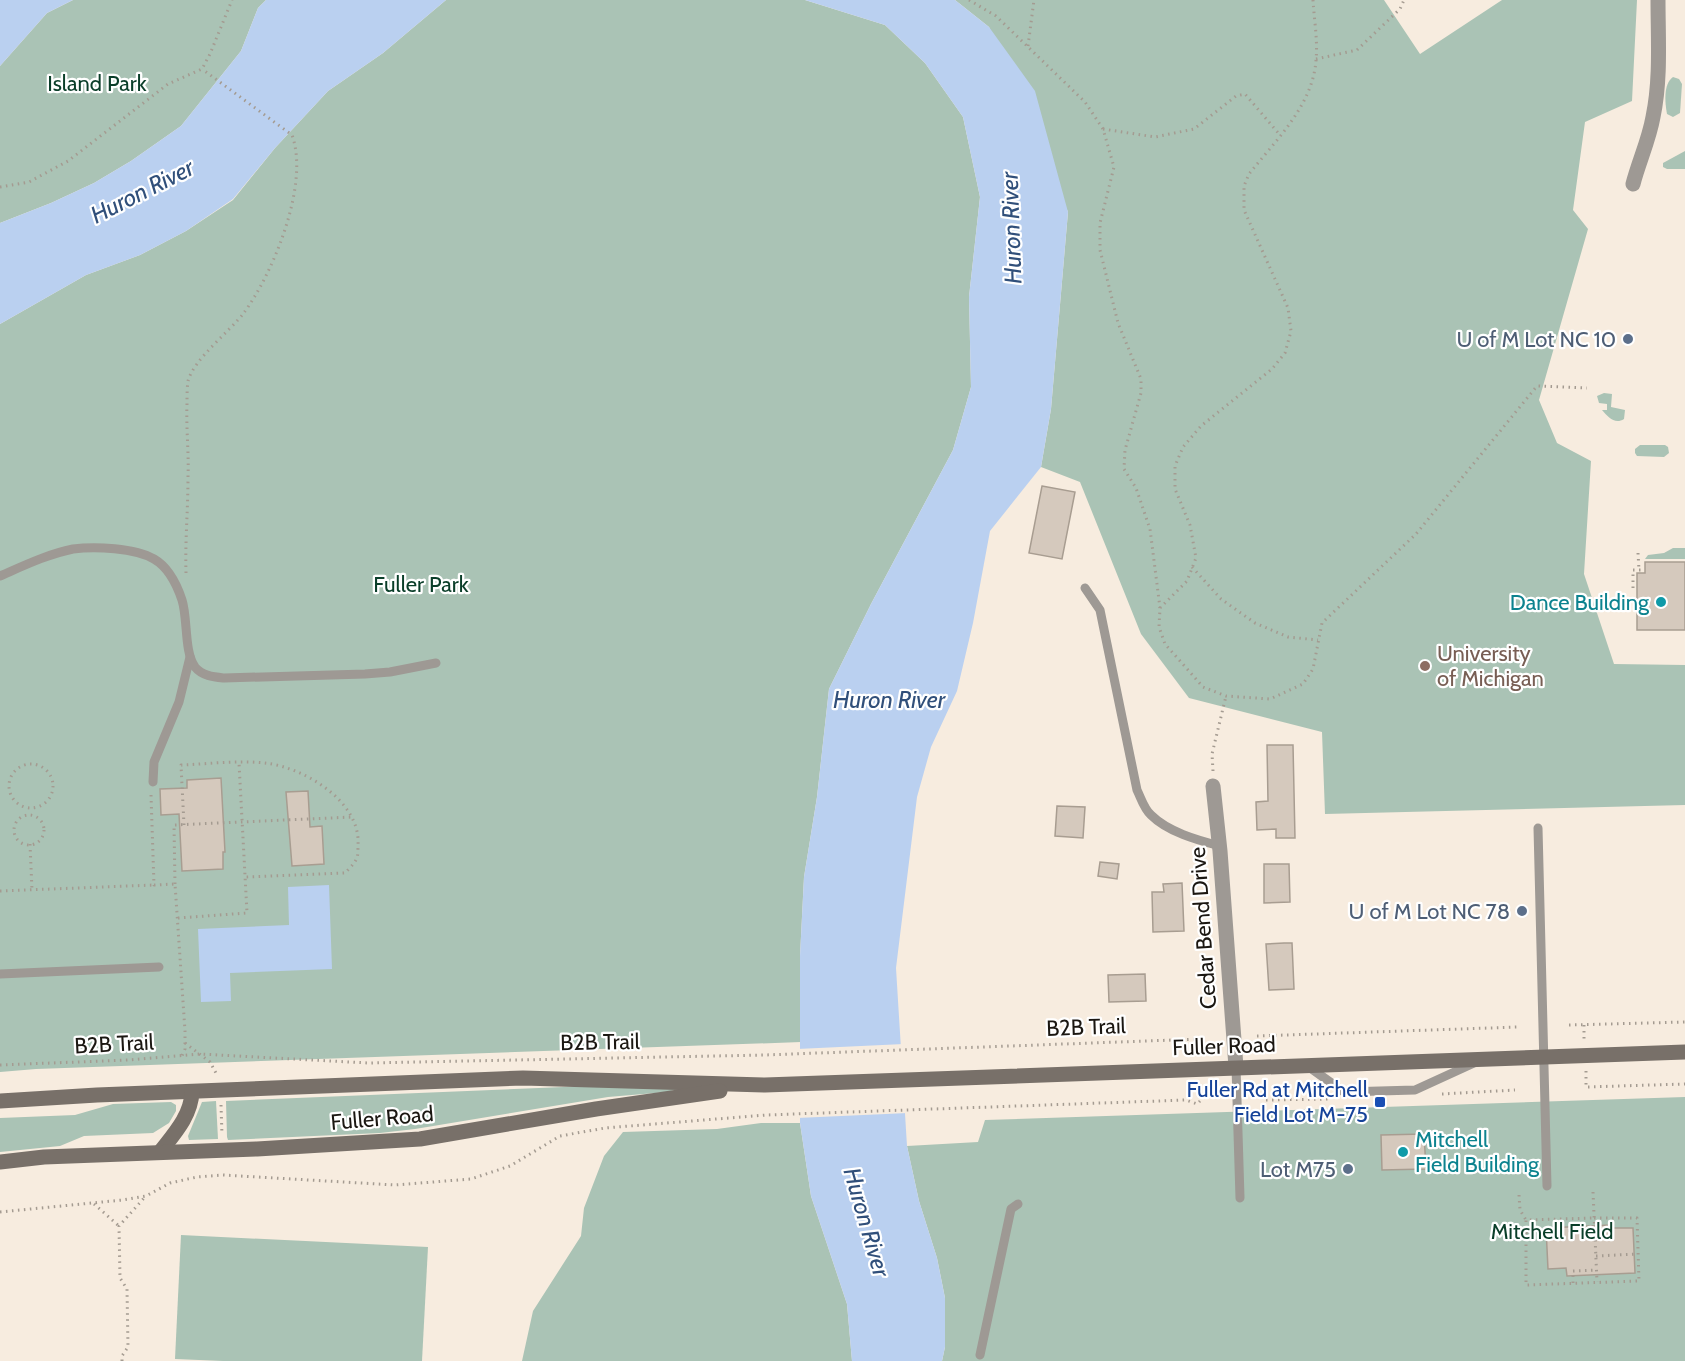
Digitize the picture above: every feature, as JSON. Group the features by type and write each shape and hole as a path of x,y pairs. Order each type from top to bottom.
{"main road":[{"name":"Fuller Road","path":"0,1101 192,1092 219,1085 523,1078 765,1085 1685,1052"},
{"name":"Fuller Road","path":"0,1162 44,1157 356,1144 420,1139 596,1109 765,1085"},
{"path":"160,1152 186,1116 192,1092"}],"street":[{"path":"1633,184 1640,157 1648,139 1657,95 1658,0"},
{"name":"Cedar Bend Drive","path":"1213,786 1220,846 1236,1067"}],"lane":[{"path":"0,576 44,557 73,549 104,549 130,551 154,559 172,577 182,601 190,657 179,702 154,762 153,782"},
{"path":"1085,588 1100,610 1137,790 1149,814 1162,824 1201,841 1220,846"},
{"path":"190,657 199,670 209,676 224,678 365,674 390,672 436,663"},
{"path":"1538,828 1547,1186"},
{"path":"0,974 159,967"},
{"path":"1307,1065 1344,1092 1415,1090 1483,1059"},
{"path":"1236,1067 1240,1198"},
{"path":"980,1355 1011,1209 1018,1204"}],"path":[{"path":"0,187 29,182 68,161 168,84 202,69 232,0"},
{"path":"969,0 996,16 1028,46 1085,102 1103,129 1114,167 1100,223 1100,250 1118,323 1141,379 1141,393 1125,450 1124,469 1136,488 1150,529 1160,608 1159,627 1165,644 1203,687 1226,696 1270,699 1303,684 1313,669 1322,623 1416,534 1537,386 1587,388"},
{"path":"1028,46 1034,0"},
{"path":"1160,608 1187,580 1196,558 1190,525 1175,489 1175,466 1183,447 1201,426 1272,369 1285,353 1291,331 1288,308 1244,210 1244,186 1250,174 1299,110 1312,82 1316,59 1313,0"},
{"path":"1316,59 1357,50 1400,9 1404,0"},
{"path":"186,583 188,380 201,360 242,315 260,289 290,218 297,162 297,149 292,135 202,69"},
{"path":"1103,129 1155,137 1194,129 1236,96 1245,94 1280,135"},
{"path":"1638,553 1639,570"},
{"path":"1192,567 1221,599 1255,623 1288,638 1318,640"},
{"path":"1633,588 1633,570 1645,570"},
{"path":"1213,786 1212,754 1226,696"},
{"path":"178,918 247,913 239,763"},
{"path":"184,825 181,765 266,763 288,769 317,781 338,798 352,817 359,834 357,858 345,873 244,877"},
{"path":"31,764 40,765 47,770 54,786 47,802 31,809 15,802 10,795 9,786 10,777 15,770 22,765 31,764"},
{"path":"153,782 154,792 151,792 154,885"},
{"path":"31,809 31,815"},
{"path":"31,815 41,821 44,832 38,842 22,843 17,839 14,828 20,818 31,815"},
{"path":"182,1056 185,1043 175,884 174,825 352,817"},
{"path":"30,844 32,890"},
{"path":"0,891 175,884"},
{"path":"1569,1025 1685,1022"},
{"path":"1257,1036 1518,1027"},
{"name":"B2B Trail","path":"0,1065 200,1054 368,1063 764,1055 1202,1039"},
{"path":"185,1043 216,1070 219,1085 223,1175"},
{"path":"1586,1087 1685,1084"},
{"path":"122,1361 122,1356 128,1347 127,1289 120,1278 119,1226 146,1196 170,1183 196,1177 223,1175 395,1185 471,1179 510,1166 560,1136 605,1128 766,1115 1186,1100 1197,1104 1200,1101"},
{"path":"1593,1192 1597,1282"},
{"path":"1519,1195 1520,1210 1526,1220 1526,1285 1639,1281 1637,1218 1526,1220"},
{"path":"0,1212 94,1204 146,1196"},
{"path":"94,1204 119,1226"},
{"path":"1526,1232 1595,1230"},
{"path":"1596,1256 1618,1253 1638,1254"},
{"path":"1573,1283 1573,1269 1596,1270"}],"green space":[{"name":"Island Park","path":"73,0 266,0 258,8 241,51 181,126 131,161 94,183 0,223 0,66 47,13"},
{"name":"Fuller Park","path":"446,0 805,0 885,25 925,63 963,117 980,197 969,297 971,387 953,450 871,604 829,689 817,797 804,877 800,956 801,1042 0,1072 0,324 86,275 140,255 186,231 233,200 275,148 328,91 383,53"},
{"path":"955,0 1384,0 1420,54 1502,0 1637,0 1632,101 1585,122 1573,210 1588,229 1539,400 1557,443 1591,461 1584,574 1614,664 1685,665 1685,805 1325,814 1322,732 1189,698 1141,634 1080,482 1041,467 1051,409 1068,212 989,27"},
{"path":"1673,77 1679,79 1682,84 1680,113 1673,117 1667,114 1665,99 1666,89"},
{"path":"1685,151 1685,169 1663,167 1663,163"},
{"path":"1604,393 1612,394 1611,407 1625,410 1624,419 1615,421 1602,410 1607,410 1607,404 1599,403 1597,396"},
{"path":"1640,445 1665,445 1669,453 1664,457 1637,456 1635,449"},
{"path":"1673,548 1685,548 1685,559 1645,559 1648,555 1664,553"},
{"path":"694,1085 667,1092 608,1097 380,1133 228,1140 227,1137 226,1101 588,1086"},
{"name":"Mitchell Field","path":"1685,1097 1685,1361 942,1361 945,1347 945,1298 937,1258 919,1201 907,1146 978,1142 985,1120"},
{"path":"216,1101 218,1139 189,1140 188,1136 202,1102"},
{"path":"171,1102 176,1105 176,1111 169,1123 153,1133 84,1136 60,1146 0,1152 0,1118 75,1115 113,1104"},
{"path":"761,1123 800,1123 811,1196 847,1304 852,1361 522,1361 533,1311 581,1236 584,1208 604,1156 623,1132 717,1129"},
{"path":"181,1235 428,1247 422,1361 175,1359"}],"water":[{"path":"0,0 73,0 47,13 0,66"},
{"name":"Huron River","path":"266,0 446,0 383,53 328,91 275,148 233,199 186,231 140,255 86,275 0,324 0,223 94,183 131,161 181,126 241,51 258,8"},
{"name":"Huron River","path":"805,0 955,0 989,27 1035,91 1068,212 1051,409 1041,467 990,531 973,623 957,691 931,747 917,797 896,968 907,1146 919,1201 937,1258 945,1298 945,1347 942,1361 852,1361 847,1304 811,1196 800,1123 800,956 804,877 817,797 829,689 871,604 953,450 971,387 969,297 980,197 963,117 925,63 885,25"},
{"path":"329,885 332,969 230,973 231,1001 201,1002 198,929 289,925 288,887"}],"pier":[{"path":"904,1044 908,1113 797,1118 797,1049"}],"building":[{"path":"1042,486 1075,492 1062,559 1029,553"},
{"name":"Dance Building","path":"1645,562 1685,562 1685,630 1637,630 1637,573 1645,573"},
{"path":"1267,745 1293,745 1295,838 1276,838 1276,829 1257,830 1256,802 1268,801"},
{"path":"221,778 225,852 223,852 223,869 182,871 179,814 161,815 160,789 187,788 187,780"},
{"path":"308,791 310,827 322,826 324,864 292,866 286,792"},
{"path":"1057,806 1085,807 1083,838 1055,836"},
{"path":"1100,862 1119,864 1117,879 1098,876"},
{"path":"1264,864 1289,864 1290,902 1264,903"},
{"path":"1182,883 1184,931 1153,932 1152,892 1164,892 1163,884"},
{"path":"1292,943 1294,989 1269,990 1266,944"},
{"path":"1145,974 1146,1001 1109,1002 1108,975"},
{"name":"Mitchell Field Building","path":"1424,1134 1426,1169 1382,1170 1381,1135"},
{"path":"1611,1225 1611,1228 1633,1228 1635,1273 1567,1276 1566,1268 1548,1269 1546,1228"}],"place":[{"name":"U of M Lot NC 10","path":"1628,339"},
{"name":"Dance Building","path":"1661,602"},
{"name":"University of Michigan","path":"1425,666"},
{"name":"U of M Lot NC 78","path":"1522,911"},
{"name":"Fuller Rd at Mitchell Field Lot M-75","path":"1380,1102"},
{"name":"Mitchell Field Building","path":"1403,1152"},
{"name":"Lot M75","path":"1348,1169"}]}
